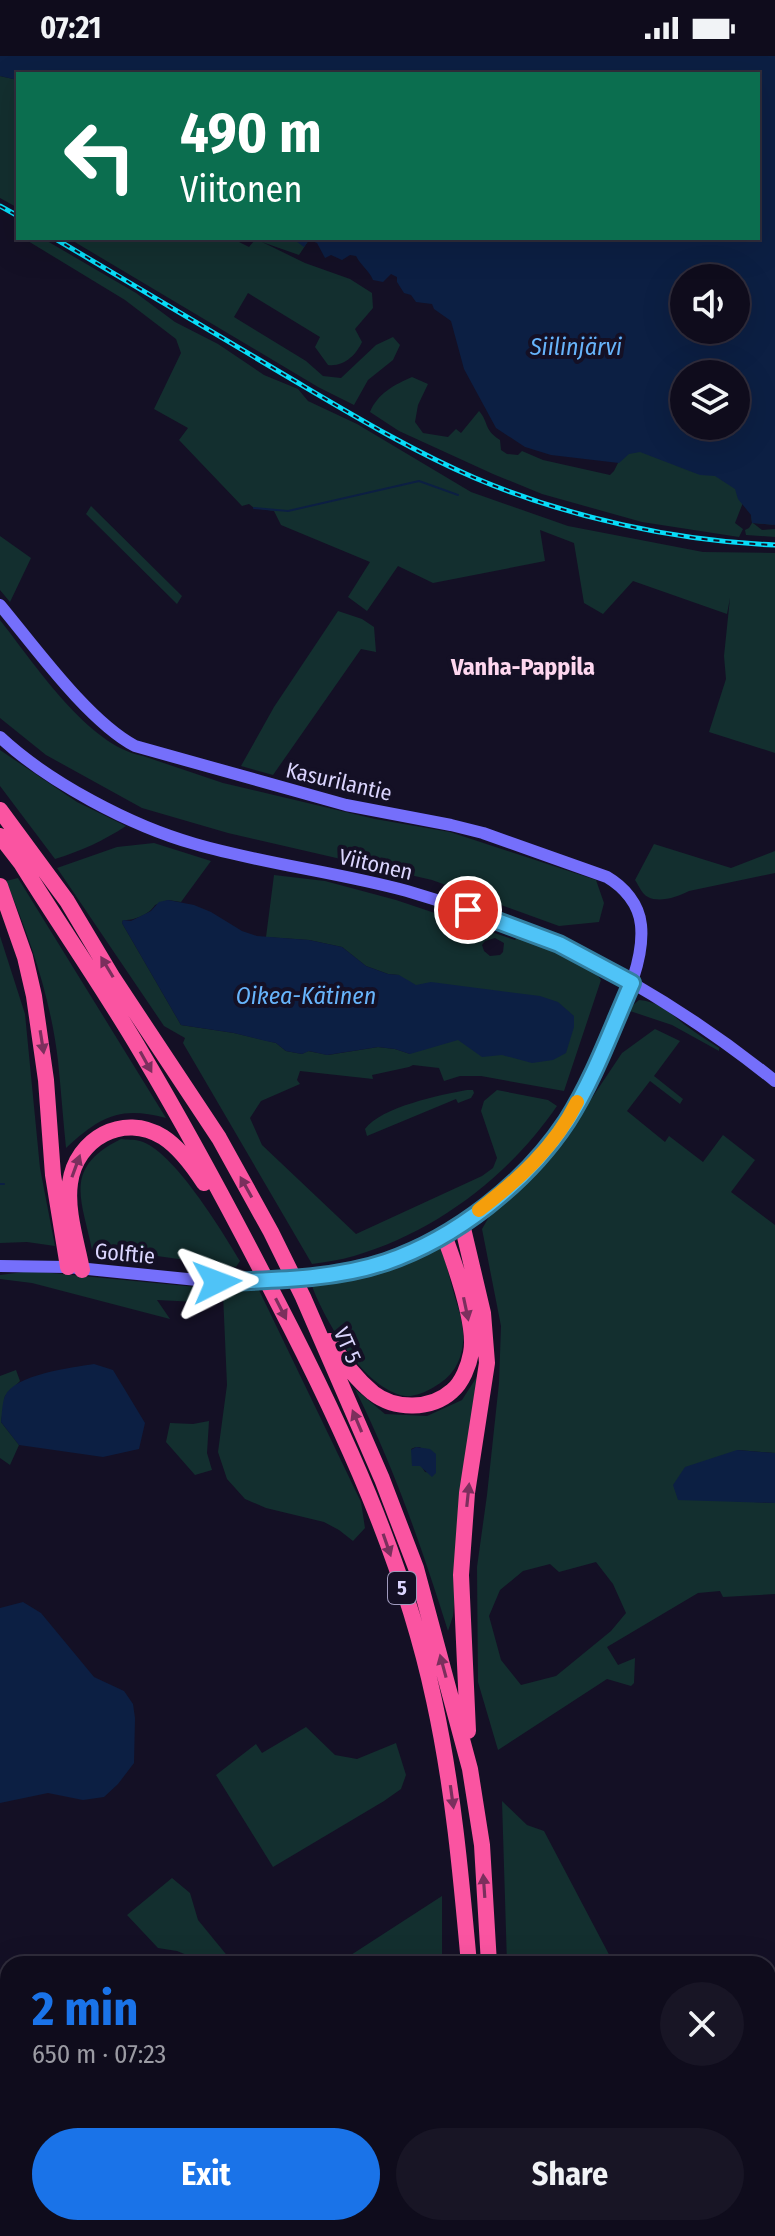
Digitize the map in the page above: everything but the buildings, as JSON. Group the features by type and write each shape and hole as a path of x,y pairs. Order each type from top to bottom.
{"highway":[{"name":"VT 5","path":"0,810 29,866 140,1051 245,1239 347,1442 411,1612 434,1698 450,1785 468,1956"},
{"name":"VT 5","path":"0,836 29,866 47,874 67,901 113,978 219,1138 303,1297 382,1479 416,1568 470,1769 482,1845 489,1956"},
{"path":"0,886 25,957 34,996 44,1058 53,1175 75,1268"},
{"path":"75,1268 70,1198 74,1168 80,1153 92,1141 118,1128 133,1127 149,1131 162,1136 178,1149 245,1239"},
{"path":"462,1224 483,1313 487,1363 467,1493 461,1575 470,1769"},
{"path":"303,1297 338,1354 373,1393 399,1405 416,1406 435,1401 453,1391 466,1371 472,1351 460,1279 444,1235"}],"street":[{"name":"Kasurilantie","path":"0,605 102,722 124,741 135,746 346,805 483,833 616,882 628,893 641,924 632,983"},
{"name":"Viitonen","path":"0,737 40,768 137,824 195,844 404,890 559,944 632,983 730,1045 775,1081"},
{"name":"Golftie","path":"0,1266 75,1268 217,1282 322,1276 385,1262 462,1224 510,1187 539,1158 566,1123 632,983"}],"green space":[{"path":"0,76 16,80 16,207 0,198"},
{"path":"26,240 45,240 136,293 175,322 218,344 264,375 298,389 308,401 357,424 471,492 568,526 703,552 775,553 775,753 709,732 726,679 724,656 730,598 727,614 633,581 603,614 584,603 574,543 540,530 545,561 433,583 398,566 367,611 348,597 370,562 281,525 274,511 254,508 249,504 242,506 179,440 188,428 154,409 181,353 176,339 125,300"},
{"path":"71,240 235,240 249,247 252,240 309,240 299,255 262,242 305,263 350,279 372,293 373,308 355,329 362,342 353,356 339,364 328,365 315,347 320,337 248,293 234,317 306,361 323,376 341,378 376,345 393,337 400,345 393,360 368,380 354,405 318,387"},
{"path":"412,377 428,384 418,405 415,422 423,433 448,437 456,429 461,433 479,411 491,432 500,440 501,450 507,454 518,455 522,451 543,460 610,475 625,449 720,456 746,495 735,523 743,529 739,537 642,522 542,494 399,431 370,412 382,395"},
{"path":"91,506 182,596 177,604 86,514"},
{"path":"751,515 775,525 753,523 762,530 775,529 775,537 746,535 745,530 752,523"},
{"path":"0,536 31,558 10,602 0,590"},
{"path":"338,611 362,619 374,627 376,652 361,649 273,775 241,766 274,707"},
{"path":"0,620 64,700 102,737 122,749 223,783 375,819 450,832 596,880 604,903 599,922 559,926 432,880 228,833 142,808 46,755 0,718"},
{"path":"0,750 77,802 126,826 92,845 55,859 0,786"},
{"path":"154,843 211,861 181,902 168,900 122,923 181,1025 276,1043 286,1051 302,1054 308,1051 328,1055 378,1047 410,1054 399,975 366,966 342,947 309,940 266,937 274,875 325,881 396,900 515,940 519,936 593,969 601,980 564,1091 481,1076 460,1076 444,1081 439,1068 413,1065 372,1075 373,1079 300,1071 297,1080 300,1084 261,1101 250,1118 262,1145 356,1234 482,1176 493,1168 497,1158 481,1111 484,1101 497,1090 548,1100 557,1106 517,1156 442,1216 384,1246 312,1264 183,1043 185,1038 164,1026 57,868 117,847","holes":["495,938 504,943 500,955 490,956 482,945"]},
{"path":"654,844 731,868 775,851 775,873 652,899 644,894 635,880"},
{"path":"18,878 166,1118 136,1113 112,1116 90,1128 66,1148 58,1061 45,992 6,881"},
{"path":"0,936 25,1014 40,1168 55,1246 27,1242 0,1243"},
{"path":"639,1000 664,1009 719,1051 672,1025 627,1010"},
{"path":"655,1029 680,1041 654,1076 683,1099 680,1104 650,1081 627,1111 665,1142 669,1136 703,1162 723,1135 755,1160 731,1192 775,1225 775,1453 737,1450 733,1501 775,1503 775,1594 723,1597 720,1591 698,1593 607,1647 618,1665 635,1658 634,1683 631,1686 607,1679 498,1750 478,1682 477,1567 499,1383 501,1326 482,1229 493,1210 553,1156 622,1053","holes":["596,1562 613,1584 626,1613 611,1631 556,1676 521,1685 501,1660 489,1616 500,1590 523,1571 550,1564 559,1572"]},
{"path":"473,1090 471,1098 458,1103 456,1099 367,1136 365,1129 373,1121 397,1108"},
{"path":"121,1139 138,1140 167,1159 209,1212 240,1261 236,1267 157,1256 99,1254 92,1250 81,1200 83,1173 102,1150"},
{"path":"441,1247 461,1320 462,1350 458,1363 446,1379 424,1392 405,1396 375,1381 348,1352 326,1317 312,1286 385,1271"},
{"path":"31,1271 217,1289 217,1303 157,1300 170,1319 32,1283 0,1279 0,1275"},
{"path":"258,1288 361,1502 365,1528 353,1541 324,1522 266,1508 245,1499 227,1479 218,1452 227,1385 223,1294"},
{"path":"16,1370 20,1381 5,1396 1,1422 19,1445 10,1465 0,1458 0,1376"},
{"path":"478,1375 453,1616 448,1631 406,1508 355,1389 385,1414 427,1416 462,1400","holes":["420,1447 436,1464 436,1473 425,1472 411,1449"]},
{"path":"209,1421 207,1453 212,1470 195,1475 166,1442 170,1423"},
{"path":"306,1727 335,1755 357,1759 396,1743 406,1775 401,1789 384,1801 273,1867 216,1775 256,1744 262,1753"},
{"path":"502,1801 527,1825 544,1831 610,1956 507,1956"},
{"path":"172,1878 190,1893 198,1920 227,1956 189,1956 158,1948 127,1915"},
{"path":"442,1896 442,1956 349,1956"}],"water":[{"name":"Siilinjärvi","path":"0,56 775,56 775,525 752,523 751,515 738,499 735,489 715,476 700,475 640,452 629,454 619,463 551,455 525,447 496,428 464,369 451,321 432,304 416,302 411,295 404,293 397,277 391,274 383,282 373,280 356,256 350,255 342,260 331,255 325,258 317,243 309,240 760,240 760,72 16,72 16,80 0,76"},
{"name":"Siilinjärvi","path":"295,240 309,240 304,247"},
{"name":"Oikea-Kätinen","path":"168,900 194,905 257,936 309,940 342,947 366,966 399,975 416,985 431,982 540,996 558,1002 574,1016 566,1053 553,1060 532,1063 502,1055 482,1057 458,1040 410,1054 378,1047 327,1055 309,1051 302,1054 286,1051 276,1043 181,1025 122,923"},
{"path":"94,1364 113,1370 145,1423 139,1449 103,1457 19,1445 1,1422 4,1399 11,1388 31,1377"},
{"path":"416,1447 430,1449 436,1454 436,1473 432,1477 420,1466 412,1466 411,1450"},
{"path":"737,1450 775,1453 775,1503 678,1500 673,1485 685,1467"},
{"path":"23,1602 41,1613 94,1677 124,1691 133,1704 134,1763 104,1797 83,1800 48,1793 0,1803 0,1608"}],"waterway":[{"path":"254,508 288,511 419,481 458,495"}],"railway":[{"path":"0,206 16,215"},
{"path":"57,240 354,416 475,478 547,504 622,525 737,543 775,545"}],"slow traffic":[{"path":"479,1210 510,1187 539,1158 566,1123 577,1102"}],"district":[{"name":"Vanha-Pappila","path":"523,667"}],"route":[{"path":"217,1282 322,1276 364,1268 420,1248 462,1224 510,1187 539,1158 566,1123 632,983 559,944 468,910"}]}
